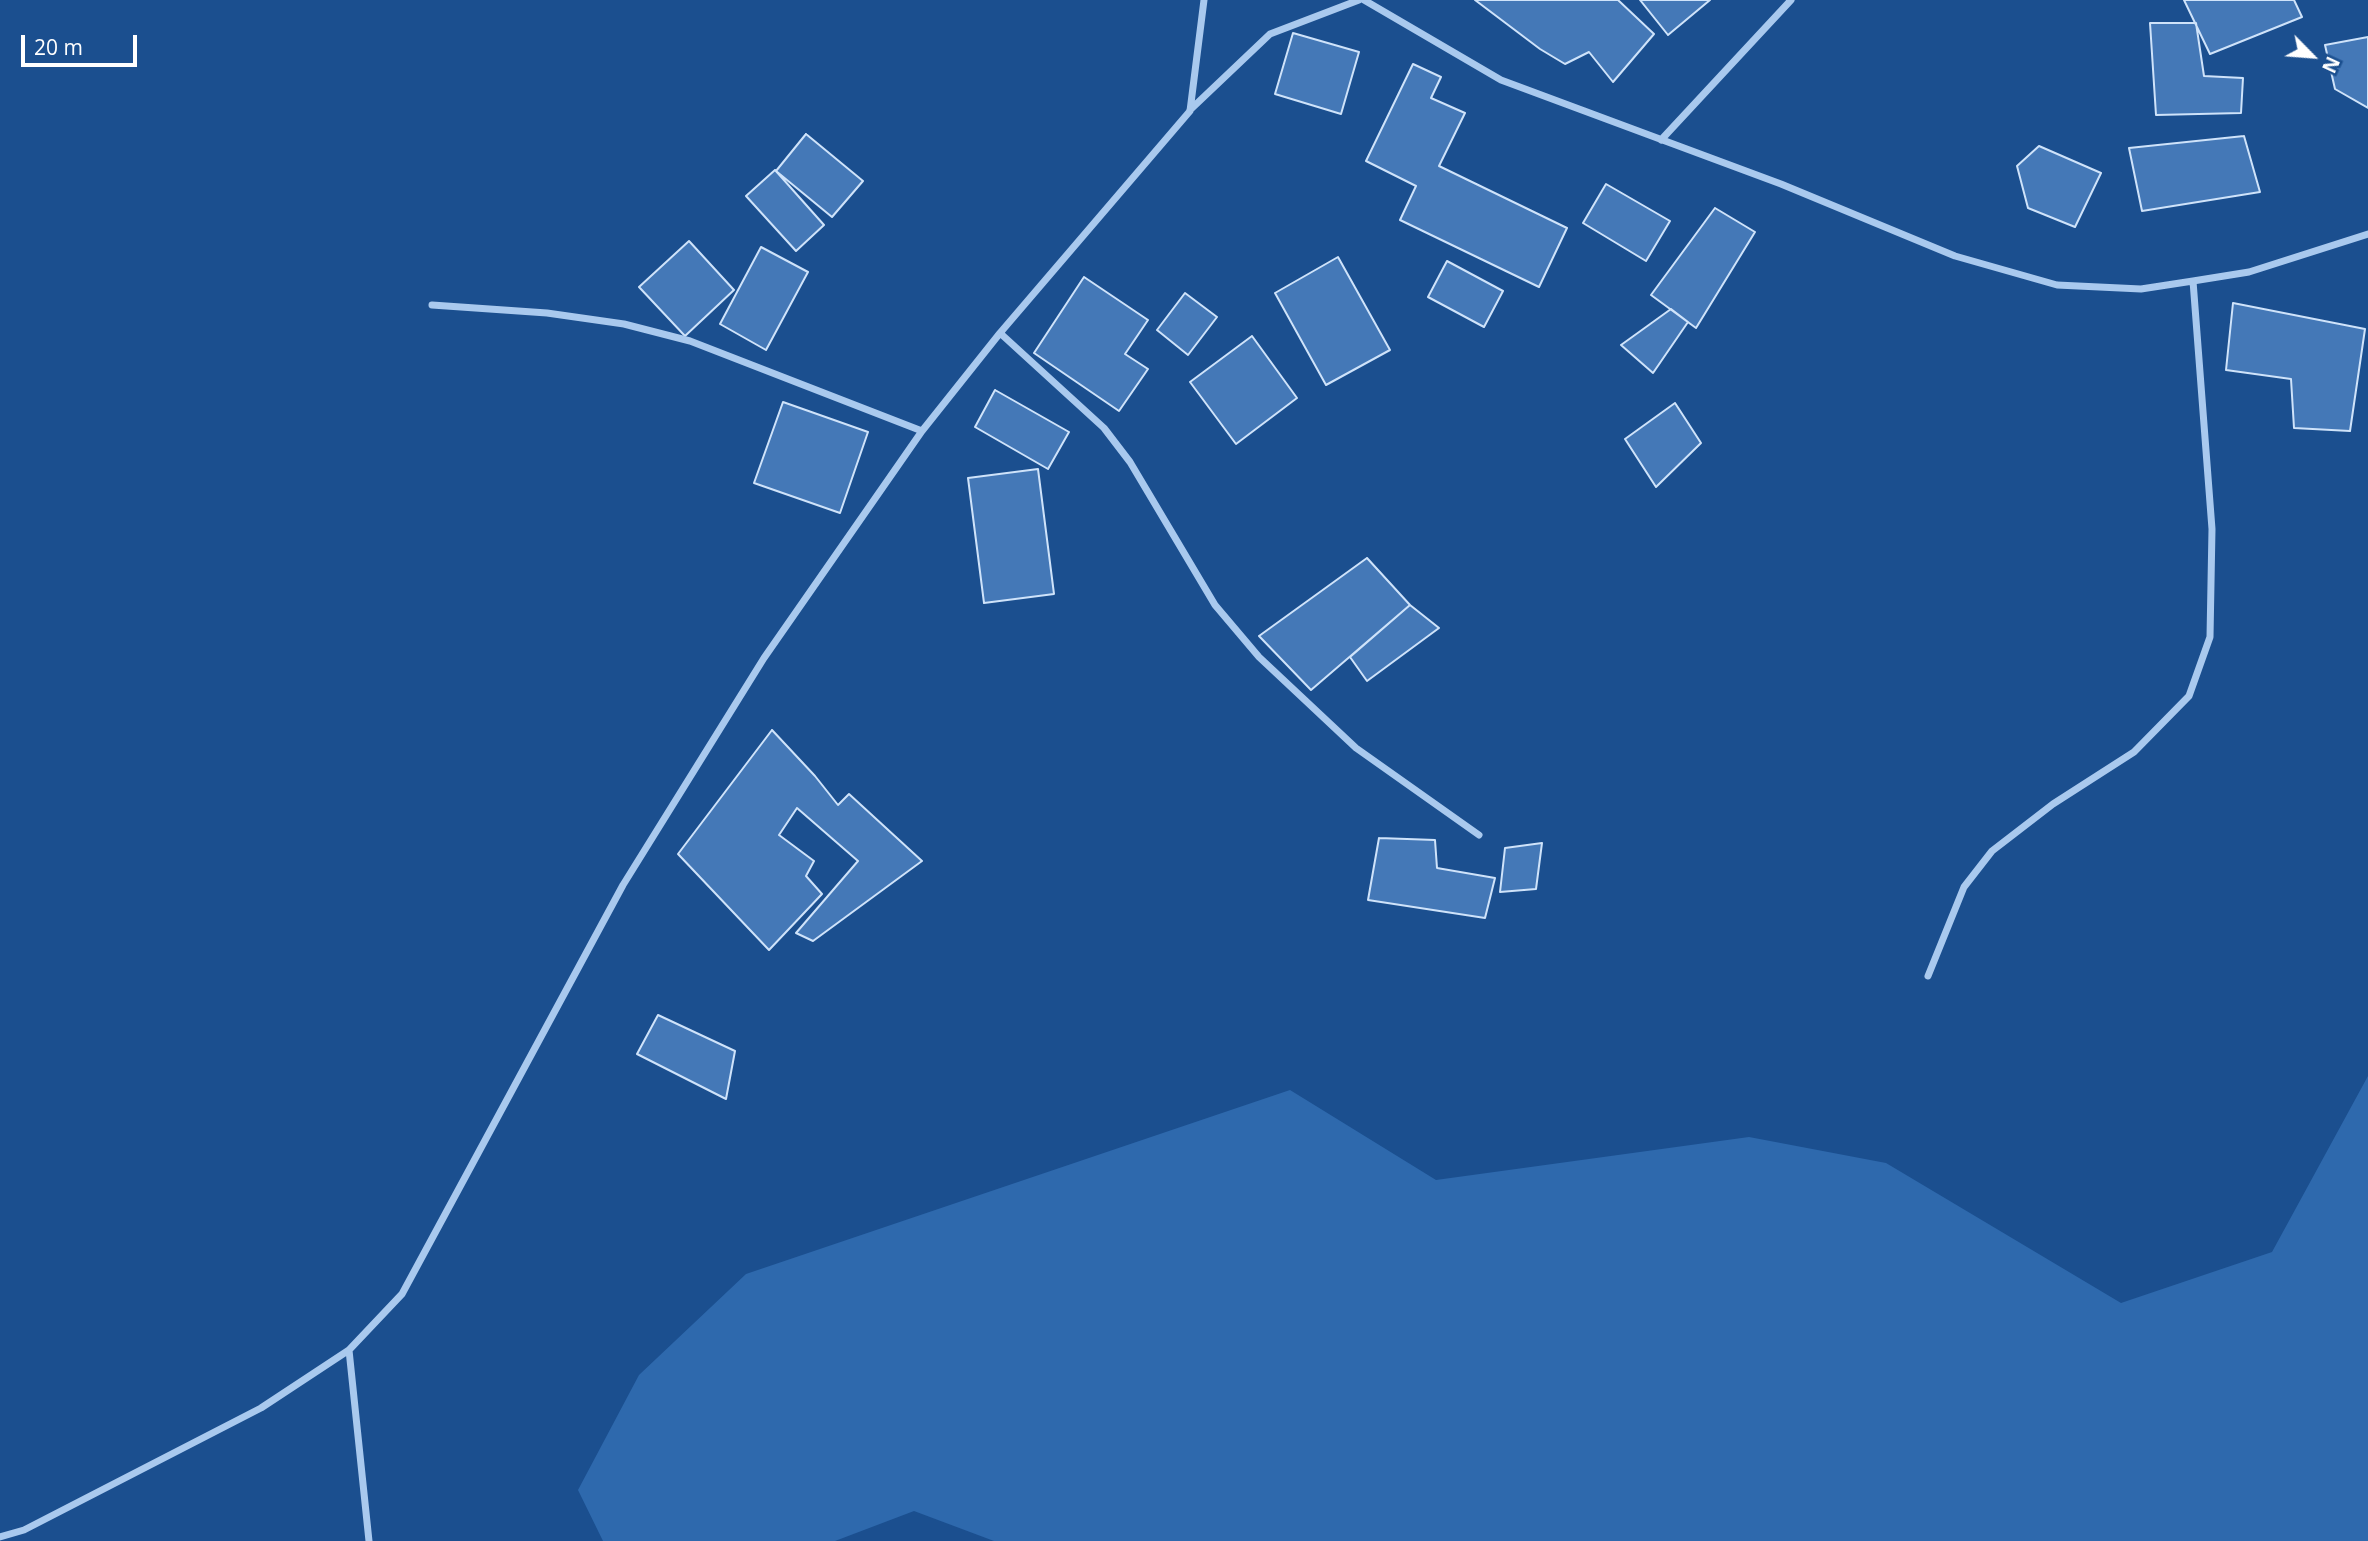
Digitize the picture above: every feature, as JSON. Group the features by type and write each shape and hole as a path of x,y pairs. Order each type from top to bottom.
{"street":[{"path":"1190,111 1204,0"},
{"path":"0,1537 24,1530 261,1408 349,1350 402,1294 623,885 764,658 922,430 1000,333 1190,111 1270,34 1361,0 1501,80 1781,184 1955,256 2057,285 2141,289 2249,272 2368,234"},
{"path":"1661,140 1791,0"},
{"path":"1928,976 1964,887 1992,851 2053,803 2134,752 2189,696 2210,637 2212,529 2193,281"},
{"path":"432,305 547,313 624,324 690,341 922,430"},
{"path":"1000,333 1104,428 1130,462 1215,605 1259,657 1356,748 1479,835"},
{"path":"349,1350 369,1541"}],"shaded area":[{"path":"2368,1076 2368,1541 994,1541 914,1511 835,1541 603,1541 578,1490 639,1375 746,1274 1290,1090 1436,1180 1749,1137 1886,1163 2121,1303 2272,1252"}],"building":[{"path":"1475,0 1618,0 1654,34 1613,82 1589,52 1565,64 1540,49"},
{"path":"1640,0 1710,0 1668,35"},
{"path":"2184,0 2294,0 2302,17 2210,54"},
{"path":"2150,23 2196,23 2204,76 2243,78 2241,113 2156,115"},
{"path":"1293,33 1359,52 1341,114 1275,94"},
{"path":"2368,37 2368,108 2335,89 2325,45"},
{"path":"1413,64 1441,77 1431,98 1465,113 1439,166 1567,228 1539,287 1400,220 1416,186 1366,161"},
{"path":"806,134 863,181 832,217 776,171"},
{"path":"2244,136 2260,192 2142,211 2129,148"},
{"path":"2039,146 2101,173 2075,227 2028,208 2017,166"},
{"path":"775,170 824,225 796,251 746,196"},
{"path":"1606,184 1670,221 1646,261 1583,223"},
{"path":"1715,208 1755,232 1696,328 1651,295"},
{"path":"689,241 734,290 685,336 639,287"},
{"path":"761,247 808,272 766,350 720,324"},
{"path":"1338,257 1390,350 1326,385 1275,293"},
{"path":"1447,261 1503,291 1484,327 1428,297"},
{"path":"1084,277 1148,320 1125,354 1148,369 1119,411 1034,353"},
{"path":"1185,293 1217,317 1188,355 1157,330"},
{"path":"2233,303 2365,329 2350,431 2294,428 2291,379 2226,370"},
{"path":"1671,309 1688,322 1653,373 1621,345"},
{"path":"1252,336 1297,398 1236,444 1190,382"},
{"path":"995,390 1069,432 1048,469 975,427"},
{"path":"783,402 868,432 840,513 754,483"},
{"path":"1675,403 1701,443 1656,487 1625,439"},
{"path":"1038,469 1054,594 984,603 968,478"},
{"path":"1367,558 1410,605 1311,690 1259,636"},
{"path":"1410,605 1439,628 1367,681 1350,657"},
{"path":"772,730 838,805 849,794 922,861 813,941 796,933 858,861 797,808 779,835 814,861 806,876 822,894 769,950 678,854"},
{"path":"1379,838 1435,840 1437,868 1495,878 1485,918 1368,900"},
{"path":"1542,843 1536,889 1500,892 1505,848"},
{"path":"658,1015 735,1051 726,1099 637,1054"}]}
